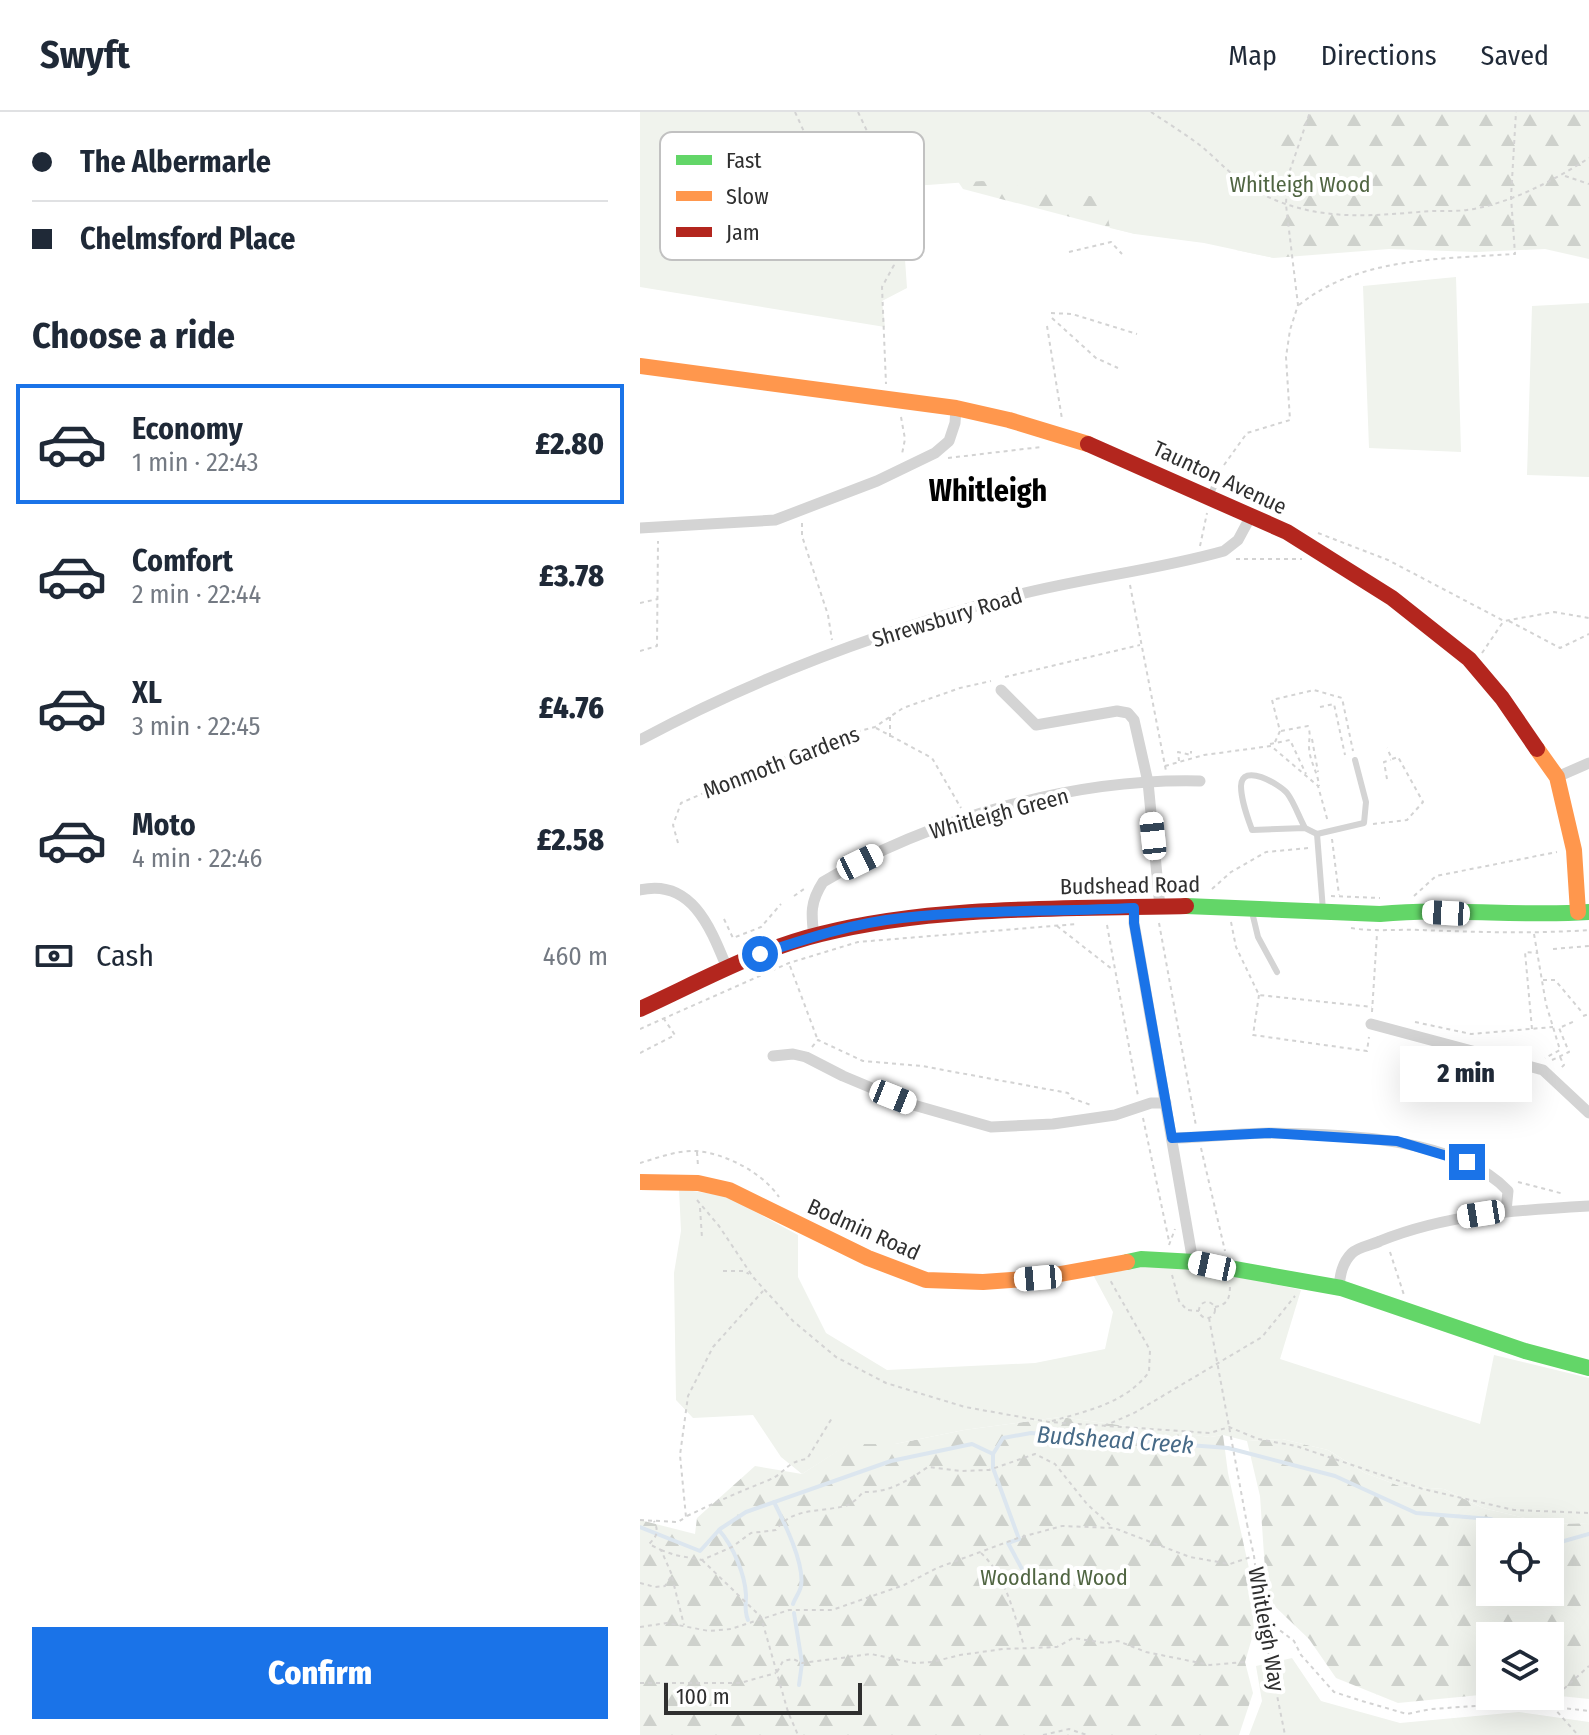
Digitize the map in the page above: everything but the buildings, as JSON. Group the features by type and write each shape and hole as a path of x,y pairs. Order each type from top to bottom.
{"street":[{"name":"Taunton Avenue","path":"640,366 956,408 1064,436 1100,447 1252,514 1323,555 1392,598 1474,665 1535,744 1557,777 1574,850 1583,912"},
{"path":"640,528 775,520 900,471 931,455 949,441 956,408"},
{"name":"Shrewsbury Road","path":"640,740 782,671 886,634 1008,597 1224,551 1238,540 1252,514"},
{"path":"1001,690 1036,725 1117,711 1128,713 1134,720 1148,782 1160,914"},
{"path":"1557,777 1589,763"},
{"name":"Whitleigh Green","path":"814,937 811,909 814,896 823,882 919,834 963,819 1063,794 1167,780 1200,781"},
{"path":"640,890 671,884 698,910 727,968"},
{"name":"Budshead Road","path":"640,1009 727,968 814,937 899,918 1052,909 1134,908 1160,914 1208,906 1252,908 1323,904 1380,914 1411,911 1546,915 1583,912"},
{"path":"1134,908 1134,923 1193,1262"},
{"path":"1371,1019 1543,1070 1589,1113"},
{"path":"773,1056 793,1054 806,1057 910,1104 991,1127 1053,1124 1166,1103"},
{"path":"1172,1138 1269,1133 1397,1141 1467,1162 1496,1178 1508,1191 1506,1211"},
{"name":"Bodmin Road","path":"640,1182 684,1183 729,1190 868,1258 926,1280 983,1282 1038,1278 1141,1259 1193,1262 1339,1288 1525,1351 1589,1368"},
{"path":"1339,1288 1341,1270 1352,1252 1386,1239 1457,1218 1506,1211 1589,1206"}],"lane":[{"path":"1210,496 1219,475"},
{"path":"1305,828 1287,794 1276,785 1265,777 1248,776 1243,779 1244,804 1252,830 1305,828 1317,834 1364,823 1366,802 1355,760"},
{"path":"1317,834 1323,904"},
{"path":"1252,908 1252,920 1258,937 1277,972"}],"path":[{"path":"795,112 804,132"},
{"path":"858,112 867,132"},
{"path":"1151,112 1198,143 1233,175 1259,193 1286,205 1328,216 1468,210 1564,176 1589,158"},
{"path":"1219,475 1247,433 1290,420 1286,357 1298,305 1286,205 1287,179 1310,112"},
{"path":"1298,305 1348,277 1392,265 1515,254 1511,197 1516,112"},
{"path":"1564,176 1589,184"},
{"path":"1069,252 1111,242 1122,254"},
{"path":"893,260 894,265 882,287 892,400 905,439 900,471"},
{"path":"1051,313 1083,316 1137,334"},
{"path":"1052,318 1096,358 1118,368"},
{"path":"1047,326 1061,418 1067,429 1064,436"},
{"path":"931,455 948,458 1041,447"},
{"path":"1197,559 1210,496"},
{"path":"640,651 657,646 658,528"},
{"path":"1319,533 1388,560 1560,648 1589,634"},
{"path":"802,536 828,615 834,652"},
{"path":"1211,555 1217,559 1303,559 1323,555"},
{"path":"1128,572 1167,780"},
{"path":"640,603 658,599"},
{"path":"1474,665 1506,620 1554,612 1589,618"},
{"path":"1275,742 1280,731 1272,700 1314,690 1342,698 1355,760"},
{"path":"1320,707 1334,704"},
{"path":"890,716 890,737 932,758 961,808 963,819"},
{"path":"1280,731 1308,726 1311,735 1309,747 1319,774 1319,788"},
{"name":"Monmoth Gardens","path":"678,843 673,825 681,803 827,739 875,727 890,737"},
{"path":"1265,746 1290,740 1307,777"},
{"path":"1387,748 1392,759"},
{"path":"1179,762 1178,752 1191,755 1191,751"},
{"path":"1364,823 1407,820 1423,802 1398,757 1384,762 1387,779"},
{"path":"1331,831 1339,895"},
{"path":"1208,906 1212,888 1231,872 1266,852 1319,847"},
{"path":"1411,911 1410,900 1436,876 1574,850"},
{"path":"1323,904 1339,895 1369,897"},
{"path":"724,919 733,938 761,927 781,904"},
{"path":"1160,914 1198,1138 1229,1269 1230,1298 1225,1305 1215,1307 1207,1302 1202,1304 1199,1311 1202,1317 1209,1318 1214,1315 1215,1307"},
{"path":"1231,921 1236,947 1259,995 1253,1035 1367,1051 1377,932"},
{"path":"1107,923 1169,1242"},
{"path":"640,1029 789,963 858,942 1082,924"},
{"path":"1056,926 1115,970"},
{"path":"1344,928 1377,932 1534,934 1589,930"},
{"path":"1534,934 1560,1050 1545,1057 1546,1062 1569,1052 1559,1028 1575,1021"},
{"path":"1553,949 1589,946"},
{"path":"1532,1030 1525,952 1538,953"},
{"path":"789,963 818,1040 863,1061 922,1066 1068,1093 1071,1098 1114,1115"},
{"path":"1542,980 1555,980 1581,1011"},
{"path":"1259,995 1372,1007"},
{"path":"1583,1016 1589,1014"},
{"path":"640,1053 675,1035 663,1018"},
{"path":"1414,1022 1471,1034 1553,1027"},
{"path":"806,1057 818,1040"},
{"path":"640,1163 697,1151 745,1168 781,1199"},
{"path":"1518,1182 1575,1197"},
{"path":"684,1183 719,1226 753,1277 793,1321 836,1357 886,1383 965,1407 1049,1422 1210,1433 1229,1427 1258,1439 1296,1446 1423,1489 1514,1510 1589,1513"},
{"path":"700,1204 702,1238"},
{"path":"1386,1239 1410,1312"},
{"path":"1049,1422 1097,1408 1130,1391 1149,1372 1150,1350 1102,1265"},
{"path":"1171,1269 1179,1301 1187,1310 1199,1311"},
{"path":"723,1271 744,1271 753,1277"},
{"path":"1103,1426 1134,1413 1262,1337 1295,1296 1302,1280"},
{"path":"686,1517 680,1455 688,1396 713,1347 764,1289"},
{"name":"Whitleigh Way","path":"1209,1318 1285,1735"},
{"path":"640,1520 678,1522 743,1489 772,1479 792,1461 807,1459 832,1418"},
{"path":"702,1560 732,1547 751,1533 776,1530 782,1521 800,1513 851,1504 863,1492 879,1493 907,1482 928,1467 989,1470 1035,1454 1055,1464 1087,1504 1114,1528 1190,1557 1230,1564 1254,1556"},
{"path":"654,1521 658,1530 649,1544 675,1555 702,1560 761,1617 788,1712 798,1735"},
{"path":"640,1627 667,1623 709,1631 731,1629 789,1610 832,1610 904,1585 937,1568 980,1552 1062,1526 1114,1528"},
{"path":"661,1550 672,1575 685,1626"},
{"path":"980,1552 988,1559 1010,1596 1012,1613 1025,1648"},
{"path":"640,1583 665,1586 672,1575"},
{"path":"1261,1616 1294,1641 1301,1655 1334,1692 1407,1714 1476,1706"},
{"path":"640,1683 740,1683 777,1672 783,1661 793,1659 802,1663 871,1654 914,1663 932,1662 960,1655 1057,1647 1073,1638 1105,1643 1118,1641 1146,1652 1210,1665 1245,1662"},
{"path":"1564,1689 1589,1666"},
{"path":"1564,1708 1589,1711"},
{"path":"1555,1710 1576,1735"},
{"path":"1043,1735 1069,1729 1087,1735"}],"green space":[{"path":"640,112 1276,112 1274,258 1110,228 1104,198 982,181 924,185 924,132 660,132 660,260 905,260 907,288 882,301 885,327 640,287"},
{"name":"Whitleigh Wood","path":"1232,112 1589,112 1589,259 1545,249 1477,252 1389,249 1274,258 1236,250"},
{"path":"955,177 1167,204 1135,234 963,189"},
{"path":"1456,277 1461,452 1369,448 1363,286"},
{"path":"1589,303 1589,477 1527,475 1532,306"},
{"path":"679,1189 726,1196 798,1235 798,1277 826,1333 887,1370 1035,1363 1105,1349 1113,1312 1091,1271 1157,1259 1301,1290 1280,1359 1480,1424 1494,1355 1589,1378 1589,1523 1564,1524 1564,1518 1525,1518 1483,1508 1444,1489 1400,1486 1365,1473 1328,1450 1282,1439 1247,1441 1223,1435 1210,1437 1060,1417 964,1430 895,1444 849,1444 802,1474 781,1457 753,1415 693,1418 676,1400 674,1273 681,1231"},
{"name":"Woodland Wood","path":"1060,1417 1210,1437 1223,1435 1250,1573 1254,1631 1245,1662 1253,1693 1239,1735 640,1735 640,1520 695,1534 697,1518 755,1466 802,1474 848,1444 895,1444 964,1430"},
{"path":"1282,1439 1328,1450 1365,1473 1400,1486 1444,1489 1483,1508 1525,1518 1476,1518 1476,1606 1564,1606 1564,1524 1589,1523 1589,1699 1564,1696 1564,1622 1476,1622 1476,1695 1398,1703 1336,1678 1309,1639 1267,1599 1260,1496 1247,1441"},
{"path":"1292,1658 1321,1701 1400,1723 1519,1712 1589,1722 1589,1735 1249,1735 1262,1701 1256,1666"}],"waterway":[{"name":"Budshead Creek","path":"640,1527 700,1551 720,1529 746,1512 891,1461 972,1444 993,1454 1003,1438 1031,1433 1228,1448 1335,1476 1416,1513 1478,1518"},
{"path":"993,1454 993,1468 1019,1539 1008,1543 1022,1569"},
{"path":"774,1502 800,1566 801,1586 793,1604"},
{"path":"719,1530 741,1569 748,1620"},
{"name":"Budshead Creek","path":"1564,1541 1589,1534"},
{"path":"794,1613 802,1663 799,1685"}],"traffic: fast":[{"path":"1186,906 1380,914 1432,911 1589,912"},
{"path":"1127,1262 1141,1259 1195,1262 1341,1288 1525,1351 1589,1368"}],"traffic: slow":[{"path":"640,366 956,408 1088,444"},
{"path":"1537,749 1557,777 1574,850 1578,912"},
{"path":"640,1182 698,1183 729,1190 868,1258 926,1280 983,1282 1038,1278 1127,1262"}],"traffic: jam":[{"path":"1088,444 1287,532 1392,598 1469,659 1502,698 1537,749"},
{"path":"640,1009 774,948 865,925 1002,910 1186,906"}],"district":[{"name":"Whitleigh","path":"988,491"}],"route":[{"path":"760,954 819,934 899,918 979,912 1134,908 1134,923 1172,1138 1269,1133 1397,1141 1467,1162"}]}
